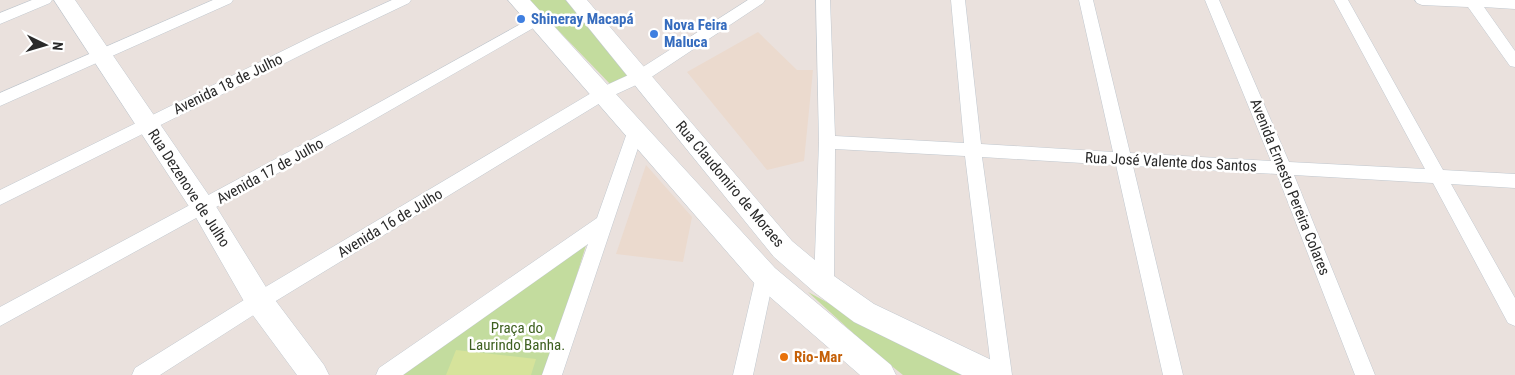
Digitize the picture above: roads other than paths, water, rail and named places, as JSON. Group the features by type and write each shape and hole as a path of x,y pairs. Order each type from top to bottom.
{"main road":[{"name":"Rua Dezenove de Julho","path":"64,0 203,207 259,301 314,375"},
{"path":"518,0 765,276 880,375"},
{"name":"Rua Claudomiro de Moraes","path":"584,2 752,214 783,249 824,284 864,313 992,375"}],"street":[{"path":"0,19 46,0"},
{"path":"0,100 226,0"},
{"name":"Avenida 18 de Julho","path":"0,198 320,39 404,0"},
{"name":"Avenida 16 de Julho","path":"142,375 259,301 604,94 641,76 758,0"},
{"path":"823,0 827,142 824,284"},
{"path":"958,0 973,150 1002,375"},
{"path":"1086,0 1173,375"},
{"name":"Avenida Ernesto Pereira Colares","path":"1212,0 1283,168 1366,375"},
{"path":"1341,0 1515,318"},
{"path":"1422,0 1515,4"},
{"path":"1472,1 1515,62"},
{"name":"Avenida 17 de Julho","path":"0,317 203,207 537,20"},
{"path":"552,375 636,130"},
{"name":"Rua José Valente dos Santos","path":"827,142 1515,181"},
{"path":"386,375 605,222"},
{"path":"743,375 765,276"}],"place":[{"name":"Shineray Macapá","path":"521,19"},
{"name":"Nova Feira Maluca","path":"654,34"},
{"name":"Rio-Mar","path":"784,357"}],"park label":[{"name":"Praça do Laurindo Banha.","path":"517,336"}]}
